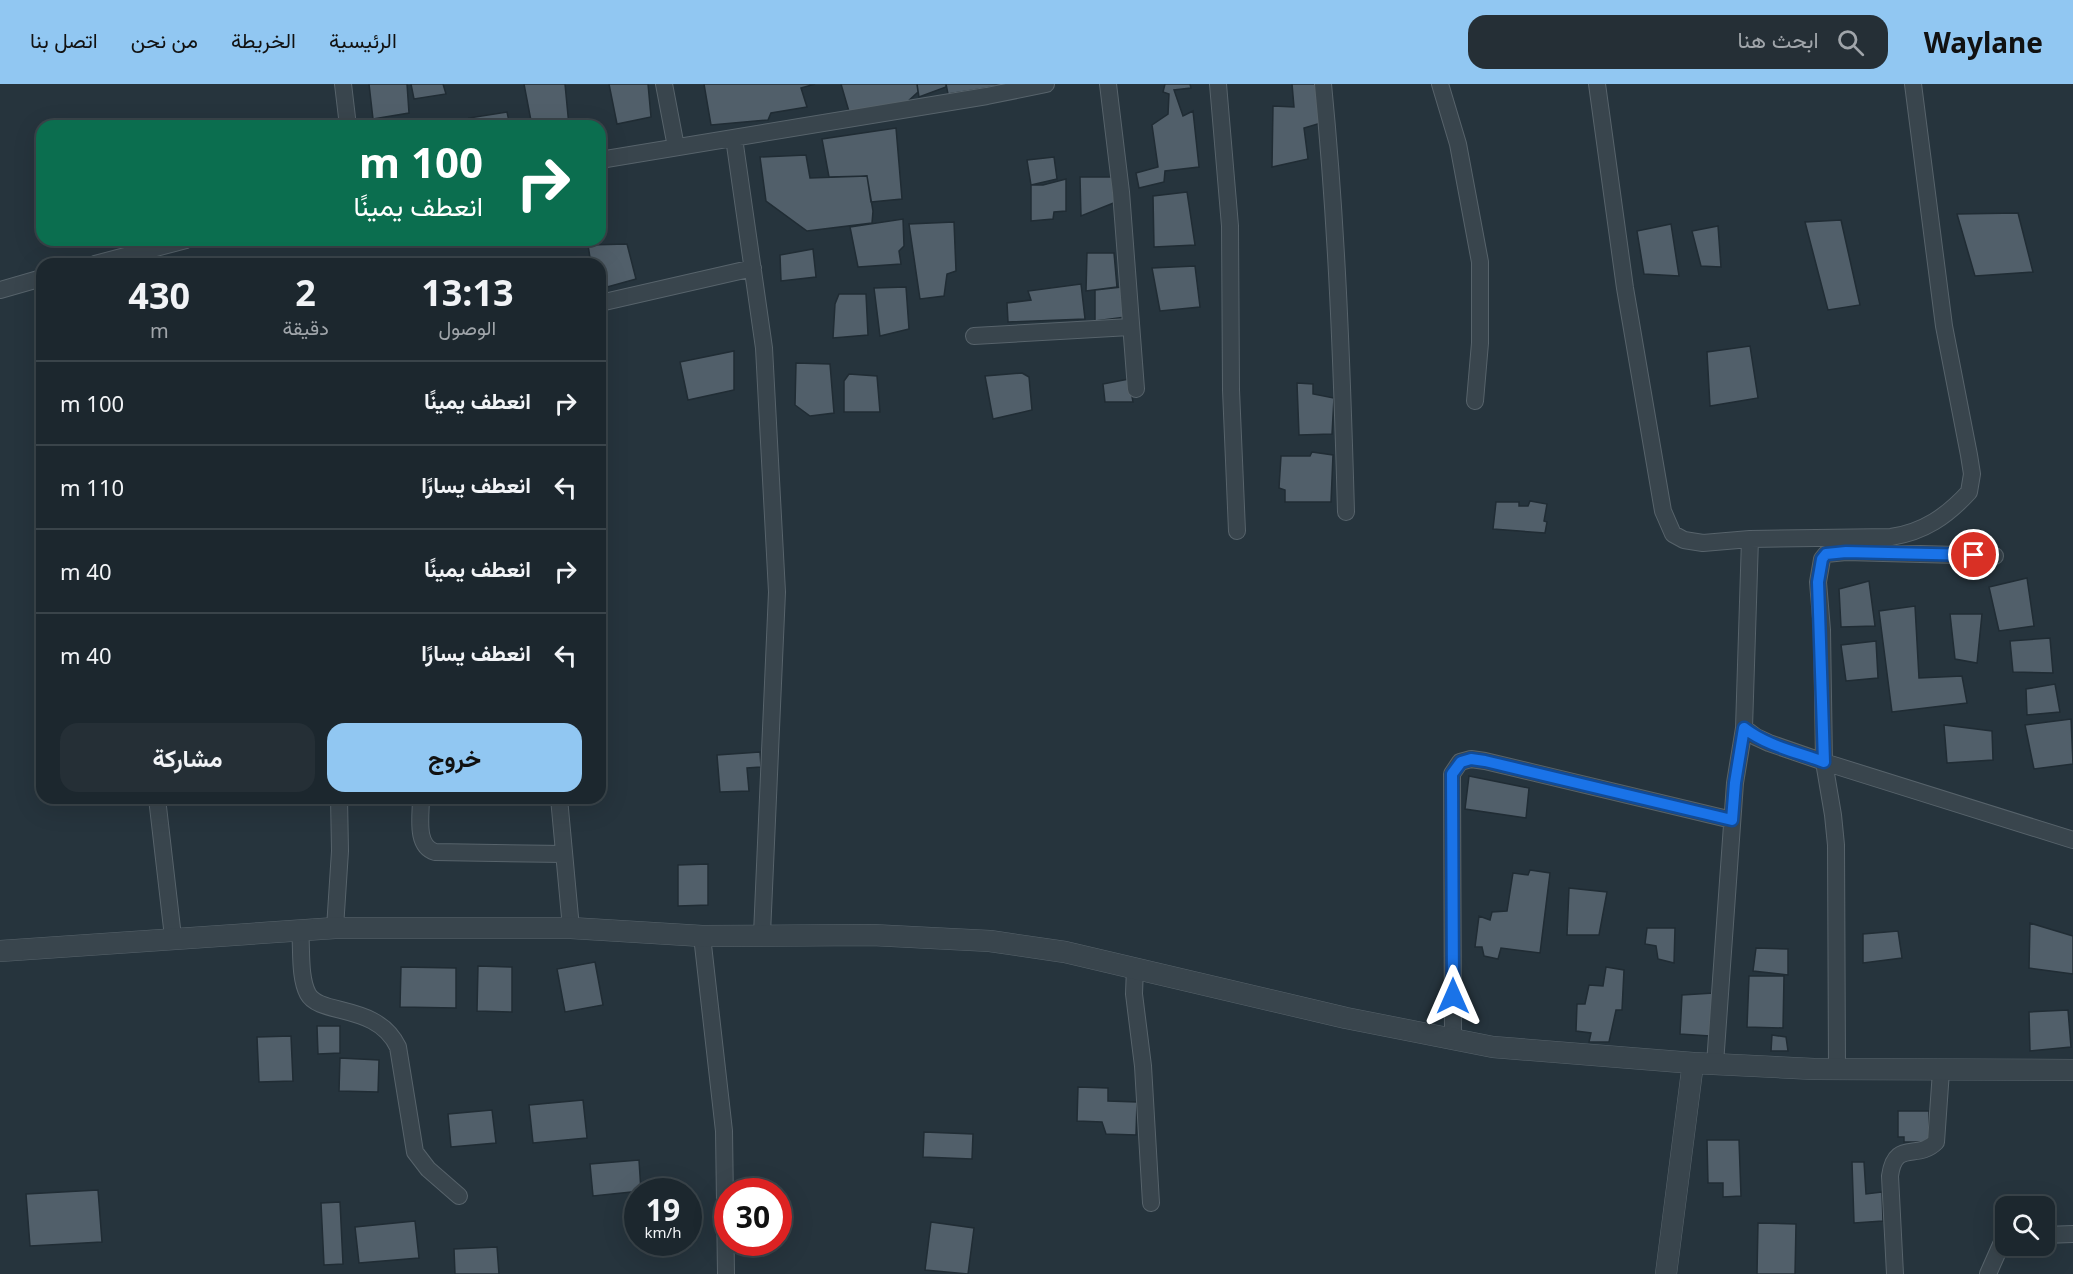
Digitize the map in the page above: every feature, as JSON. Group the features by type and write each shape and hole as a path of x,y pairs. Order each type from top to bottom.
{"street":[{"path":"343,84 347,120"},
{"path":"664,84 676,147"},
{"path":"606,159 987,96 1046,84"},
{"path":"1108,84 1121,192 1136,389"},
{"path":"1218,84 1230,226 1231,390 1237,531"},
{"path":"1323,84 1332,172 1339,296 1346,512"},
{"path":"1440,84 1458,144 1480,262 1480,343 1475,401"},
{"path":"1597,84 1627,300 1667,523 1673,534 1684,540 1703,543 1749,539 1891,537 1913,534 1926,528 1969,492 1972,474 1944,326 1913,84"},
{"path":"734,138 764,348 777,592 762,934"},
{"path":"117,258 163,246"},
{"path":"606,302 753,268"},
{"path":"0,290 36,280"},
{"path":"974,336 1130,327"},
{"path":"1715,1064 1735,783 1744,728 1749,539"},
{"path":"1837,1069 1836,845 1824,762 1818,582 1822,559 1826,554 1846,552 1995,556"},
{"path":"1744,728 1756,738 1824,762 2073,840"},
{"path":"1453,1040 1452,774 1461,762 1471,759 1485,761 1732,820"},
{"path":"158,804 172,937"},
{"path":"335,928 340,850 339,804"},
{"path":"421,804 422,841 428,850 564,854"},
{"path":"560,804 571,928"},
{"path":"0,951 172,937 335,928 571,928 702,936 872,935 990,941 1065,952 1346,1018 1493,1047 1563,1055 1837,1069 2073,1070"},
{"path":"300,929 302,968 308,995 315,1001 364,1016 384,1026 392,1034 398,1047 415,1152 428,1169 459,1196"},
{"path":"702,936 724,1131 726,1274"},
{"path":"1135,967 1134,994 1143,1066 1151,1203"},
{"path":"1666,1274 1693,1063"},
{"path":"1895,1274 1891,1164 1901,1153 1928,1148 1936,1142 1941,1071"},
{"path":"2055,1235 2073,1234"},
{"path":"1988,1274 1996,1256"}],"building":[{"path":"369,84 407,84 409,113 373,119"},
{"path":"411,84 443,84 446,94 414,99"},
{"path":"524,84 565,84 568,120 531,120"},
{"path":"609,84 648,84 651,117 617,124"},
{"path":"704,84 815,84 801,88 807,107 771,113 768,120 711,125"},
{"path":"841,84 917,84 918,92 906,103 850,115"},
{"path":"917,84 946,84 946,87 919,97"},
{"path":"946,84 1011,84 948,94"},
{"path":"1165,84 1190,84 1191,88 1174,90 1183,116 1193,111 1199,167 1165,171 1164,182 1139,188 1136,173 1158,167 1152,125 1168,114 1169,94 1163,92"},
{"path":"1292,84 1318,84 1321,123 1304,128 1308,159 1272,167 1273,106 1294,107"},
{"path":"507,112 509,120 470,120 469,118"},
{"path":"896,128 902,199 871,202 867,176 829,177 822,139"},
{"path":"806,155 810,178 867,176 873,211 872,223 807,231 766,201 760,157"},
{"path":"1054,157 1057,179 1031,185 1027,160"},
{"path":"1080,177 1114,177 1116,202 1081,216"},
{"path":"1066,179 1066,211 1054,212 1053,219 1031,221 1031,185 1043,185"},
{"path":"1187,192 1195,245 1154,247 1153,196"},
{"path":"2018,213 2033,272 1975,276 1957,214"},
{"path":"903,219 904,246 899,251 901,264 858,267 850,227"},
{"path":"1841,220 1860,305 1828,310 1805,222"},
{"path":"954,222 956,271 947,274 944,296 920,299 909,224"},
{"path":"1671,224 1679,276 1644,274 1637,231"},
{"path":"1718,226 1721,267 1701,266 1692,231"},
{"path":"627,244 636,279 606,287 606,258 590,258 588,246"},
{"path":"813,249 816,277 781,281 780,255"},
{"path":"1087,253 1114,253 1117,287 1086,291"},
{"path":"1195,266 1200,307 1160,311 1152,268"},
{"path":"1081,284 1085,319 1008,322 1007,303 1031,300 1028,291"},
{"path":"906,287 909,329 880,336 874,288"},
{"path":"1122,287 1126,317 1095,321 1095,290"},
{"path":"839,294 866,294 868,335 833,338 835,304"},
{"path":"1750,346 1758,398 1710,406 1707,352"},
{"path":"734,351 734,390 688,400 680,362"},
{"path":"796,363 830,364 834,413 810,416 795,405"},
{"path":"1022,373 1029,377 1032,410 993,419 985,376"},
{"path":"849,374 877,376 880,412 844,412 844,381"},
{"path":"1129,379 1133,402 1105,402 1103,384"},
{"path":"1297,383 1313,384 1313,394 1334,398 1332,434 1299,435"},
{"path":"1312,452 1333,455 1331,502 1285,502 1285,490 1279,488 1281,456 1310,456"},
{"path":"1530,501 1547,504 1544,521 1547,522 1545,533 1493,529 1496,502 1519,502 1519,506 1528,506"},
{"path":"2027,578 2034,626 1999,631 1989,587"},
{"path":"1869,581 1875,626 1841,627 1839,589"},
{"path":"1915,606 1919,678 1962,676 1967,703 1892,712 1879,611"},
{"path":"1950,614 1982,614 1977,663 1955,659"},
{"path":"2050,638 2053,673 2013,672 2010,641"},
{"path":"1876,641 1878,678 1846,681 1841,645"},
{"path":"2055,684 2060,712 2027,715 2026,689"},
{"path":"2071,719 2073,764 2034,769 2025,725"},
{"path":"1944,725 1992,731 1993,760 1947,763"},
{"path":"760,752 761,767 747,768 749,791 720,792 717,755"},
{"path":"1469,776 1529,788 1526,818 1465,809"},
{"path":"708,864 708,905 678,906 678,865"},
{"path":"1530,870 1550,873 1540,953 1501,948 1498,959 1484,956 1482,947 1475,947 1479,916 1490,920 1492,912 1507,911 1513,873 1528,875"},
{"path":"1569,888 1607,892 1599,935 1567,935"},
{"path":"2030,923 2073,936 2073,974 2029,968"},
{"path":"1647,928 1675,928 1674,963 1658,959 1656,946 1645,944"},
{"path":"1898,931 1902,958 1863,963 1863,934"},
{"path":"1756,948 1788,949 1788,975 1753,971"},
{"path":"595,962 603,1005 565,1012 557,969"},
{"path":"478,966 512,967 512,1012 477,1011"},
{"path":"401,967 456,968 456,1008 400,1007"},
{"path":"1606,967 1624,970 1622,1010 1616,1010 1609,1042 1589,1042 1591,1033 1576,1031 1577,1004 1585,1004 1589,985 1603,986"},
{"path":"1749,976 1784,976 1783,1028 1747,1027"},
{"path":"1714,993 1710,1036 1680,1034 1682,995"},
{"path":"2068,1010 2071,1047 2030,1051 2029,1012"},
{"path":"317,1026 340,1026 340,1053 318,1054"},
{"path":"1772,1035 1786,1037 1788,1051 1771,1051"},
{"path":"291,1036 293,1081 259,1082 257,1037"},
{"path":"340,1058 379,1060 378,1092 339,1091"},
{"path":"1078,1087 1108,1088 1108,1101 1137,1102 1136,1135 1106,1134 1102,1122 1077,1121"},
{"path":"583,1100 587,1138 533,1143 529,1105"},
{"path":"492,1110 496,1143 451,1147 448,1114"},
{"path":"1898,1111 1929,1111 1929,1142 1904,1142 1904,1137 1898,1137"},
{"path":"924,1132 973,1134 972,1159 923,1157"},
{"path":"1707,1140 1739,1140 1741,1196 1723,1197 1723,1183 1708,1183"},
{"path":"639,1160 640,1178 624,1178 624,1193 593,1196 590,1164"},
{"path":"1852,1162 1864,1162 1866,1194 1882,1192 1883,1221 1854,1223"},
{"path":"98,1190 102,1242 30,1246 26,1194"},
{"path":"340,1202 343,1264 324,1265 321,1203"},
{"path":"415,1221 419,1258 359,1263 355,1227"},
{"path":"931,1222 974,1228 968,1274 925,1270"},
{"path":"1758,1223 1796,1224 1795,1274 1757,1274"},
{"path":"497,1247 499,1274 455,1274 454,1249"}],"route":[{"path":"1453,996 1452,774 1461,762 1471,759 1485,761 1732,820 1735,783 1744,728 1756,738 1824,762 1822,630 1818,582 1822,559 1826,554 1846,552 1974,555"}]}
